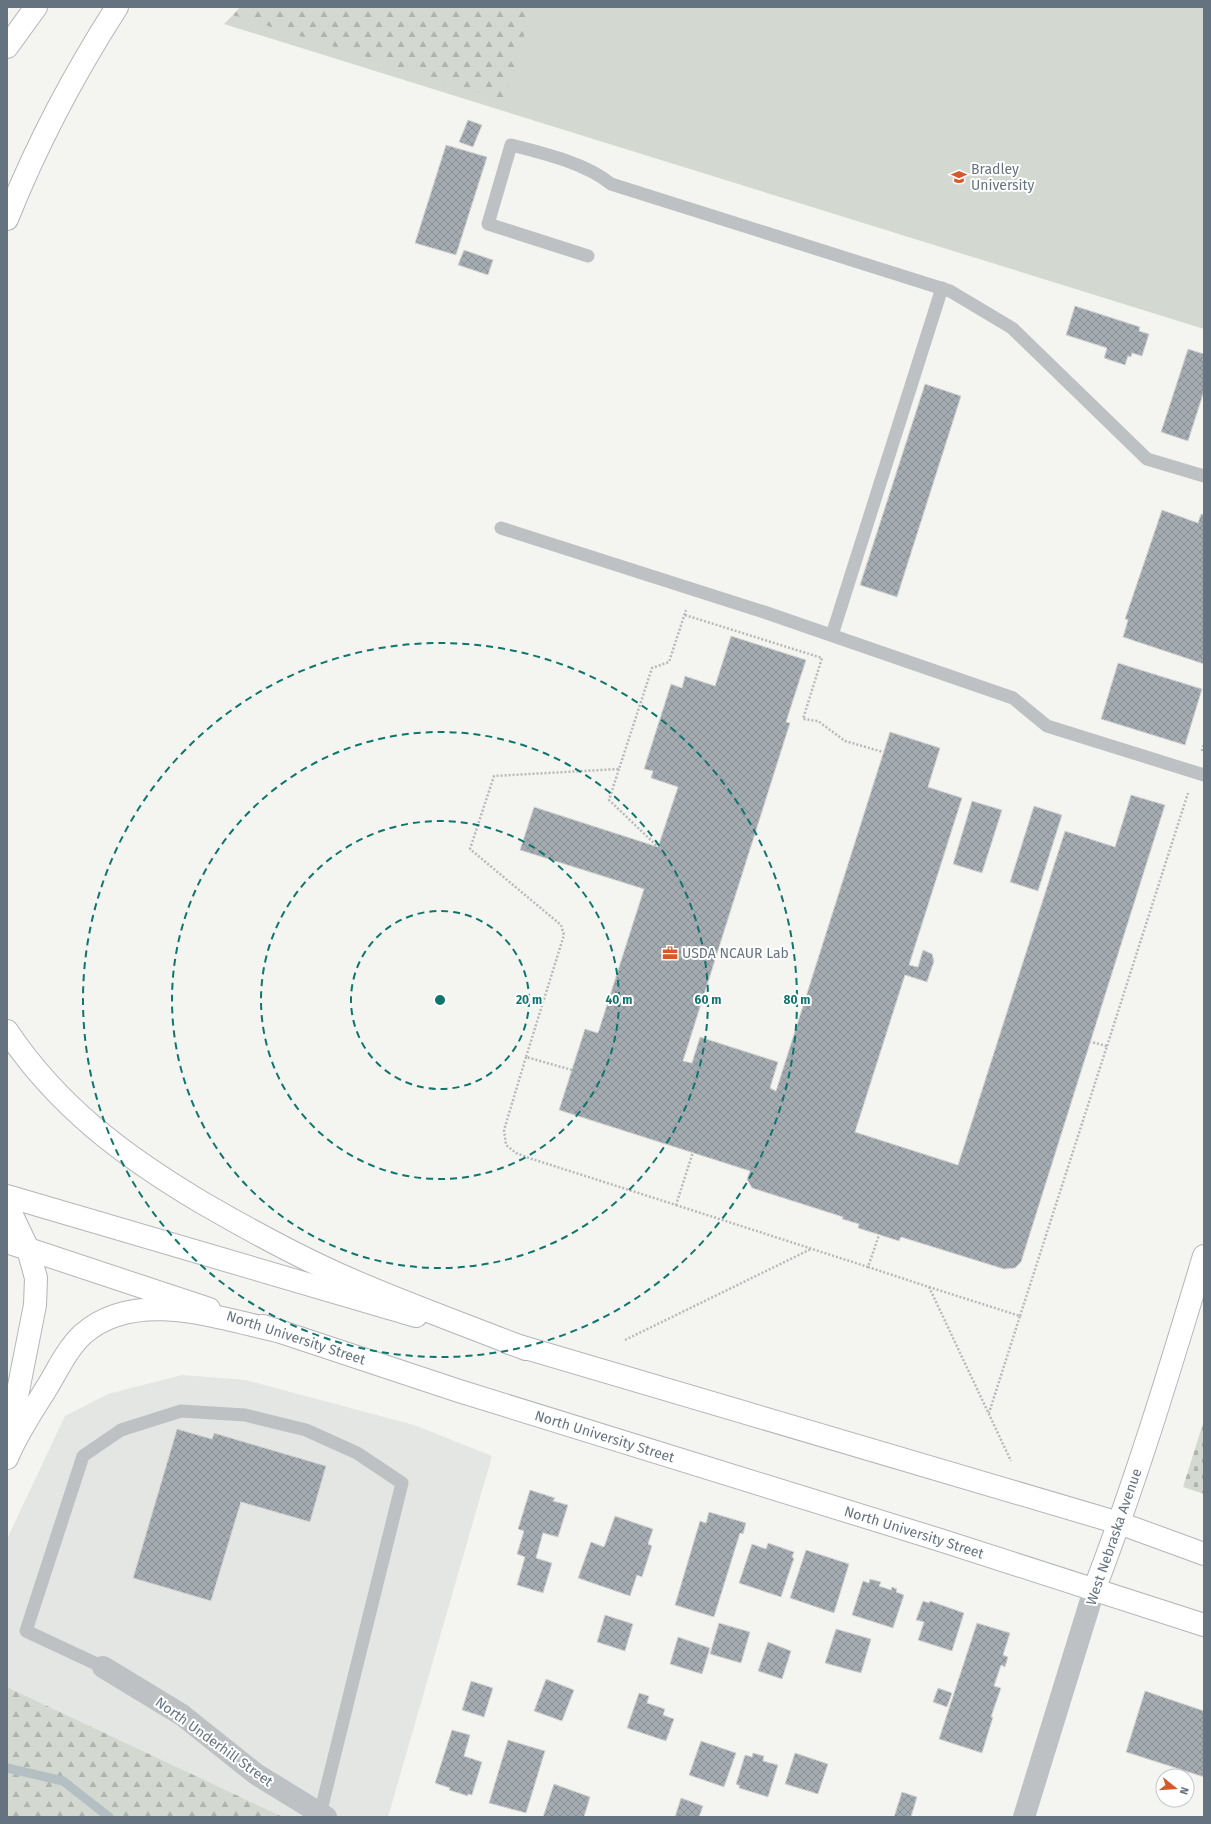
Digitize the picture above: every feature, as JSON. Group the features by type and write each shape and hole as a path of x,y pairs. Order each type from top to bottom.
{"main road":[{"path":"7,47 36,7"},
{"path":"7,219 66,94 118,7"},
{"path":"7,1031 36,1069 71,1108 105,1138 172,1184 234,1221 320,1266 526,1349"},
{"path":"7,1196 256,1267 526,1349 1119,1523 1204,1554"},
{"path":"7,1205 28,1249 34,1268 36,1290 32,1320 17,1396 17,1434"},
{"name":"North University Street","path":"7,1242 466,1394 940,1540 1204,1625"},
{"name":"West Nebraska Avenue","path":"1094,1590 1119,1523 1163,1392 1204,1256"},
{"path":"7,1458 17,1434 73,1345 95,1325 108,1318 120,1313 146,1310 173,1310 282,1332"}],"street":[{"name":"West Nebraska Avenue","path":"1024,1817 1094,1590"},
{"name":"North Underhill Street","path":"103,1667 182,1714 256,1774 323,1815"}],"lane":[{"path":"588,256 488,224 511,145 534,150 598,173 611,184 950,291 1012,328 1147,459 1204,476"},
{"path":"832,635 942,288"},
{"path":"501,528 694,589 1013,698 1047,726 1199,774"},
{"path":"103,1667 26,1630 82,1456 121,1430 181,1411 245,1415 306,1430 357,1453 372,1462 402,1484 323,1815"}],"path":[{"path":"658,847 609,800 652,668 669,662 694,589"},
{"path":"684,615 822,658 803,719 818,721 845,741 883,752"},
{"path":"989,1414 1107,1046 1199,774 1204,743"},
{"path":"619,769 494,776 470,849 561,925 564,935 504,1130 506,1145 516,1153 529,1158 1020,1316"},
{"path":"1091,1042 1107,1046"},
{"path":"526,1057 572,1070"},
{"path":"676,1205 693,1152"},
{"path":"868,1267 879,1235"},
{"path":"625,1340 812,1249"},
{"path":"929,1287 1011,1461"}],"shaded area":[{"path":"182,1375 246,1380 414,1425 492,1456 388,1817 283,1817 7,1687 7,1539 65,1416 108,1394"}],"green space":[{"path":"240,7 533,7 504,100 233,15"},
{"name":"Bradley University","path":"241,7 1204,7 1204,329 224,24"},
{"path":"1204,1420 1204,1494 1183,1487"},
{"path":"7,1687 283,1817 7,1817"}],"building":[{"path":"468,120 482,125 473,147 459,142"},
{"path":"446,145 487,157 456,255 415,243"},
{"path":"464,250 493,260 488,275 458,265"},
{"path":"1075,306 1140,327 1139,331 1149,334 1142,356 1132,353 1131,357 1128,356 1125,365 1104,358 1107,348 1066,335"},
{"path":"1188,349 1204,354 1204,391 1188,441 1161,432"},
{"path":"925,384 961,396 897,597 860,585"},
{"path":"1162,510 1198,523 1201,514 1204,515 1204,664 1123,637 1128,620 1125,619"},
{"name":"USDA NCAUR Lab","path":"731,636 806,660 786,722 790,723 683,1061 692,1063 700,1037 778,1062 770,1088 776,1091 890,732 940,748 928,787 962,798 909,965 918,967 923,950 932,954 934,961 927,982 905,975 855,1132 958,1165 1065,831 1115,847 1131,795 1165,805 1021,1262 1015,1268 1004,1269 901,1237 899,1241 858,1228 859,1224 842,1219 843,1217 752,1188 747,1179 750,1171 559,1110 585,1029 598,1033 644,889 520,850 534,807 658,847 678,787 651,778 653,771 644,769 671,684 682,688 685,676 715,686"},
{"path":"1118,663 1202,689 1185,745 1101,719"},
{"path":"972,801 1002,810 982,873 953,864"},
{"path":"1034,806 1062,815 1038,891 1010,882"},
{"path":"177,1429 212,1439 214,1433 326,1466 310,1522 241,1502 211,1601 133,1578"},
{"path":"530,1490 555,1498 553,1501 568,1505 558,1537 543,1533 536,1558 552,1563 543,1593 517,1585 525,1557 517,1554 524,1531 518,1529"},
{"path":"709,1512 746,1523 743,1534 740,1533 714,1617 675,1605 700,1521 706,1523"},
{"path":"615,1516 653,1529 648,1544 652,1546 642,1577 637,1575 630,1596 578,1578 591,1542 604,1547"},
{"path":"768,1543 794,1552 792,1557 794,1558 781,1597 739,1583 752,1544 766,1549"},
{"path":"806,1550 849,1564 834,1613 790,1598"},
{"path":"870,1579 881,1582 879,1586 891,1590 892,1587 897,1589 896,1592 904,1595 893,1628 852,1615 863,1581 869,1583"},
{"path":"923,1601 929,1603 930,1601 964,1613 952,1651 918,1640 924,1622 916,1620"},
{"path":"605,1615 633,1624 625,1651 597,1642"},
{"path":"719,1623 750,1632 741,1663 710,1654"},
{"path":"977,1623 1010,1633 1003,1655 1008,1657 1005,1667 1001,1665 994,1686 1001,1688 991,1717 993,1717 982,1753 939,1739"},
{"path":"836,1629 871,1639 861,1673 825,1663"},
{"path":"678,1637 710,1648 702,1674 670,1664"},
{"path":"768,1642 791,1651 782,1679 758,1671"},
{"path":"546,1679 574,1690 562,1721 534,1711"},
{"path":"471,1681 493,1688 484,1717 462,1710"},
{"path":"938,1688 952,1693 947,1707 933,1702"},
{"path":"1145,1691 1204,1711 1204,1777 1195,1774 1195,1768 1176,1768 1126,1752"},
{"path":"639,1693 649,1696 647,1703 665,1709 663,1715 674,1719 666,1741 627,1728"},
{"path":"452,1730 470,1735 464,1756 482,1762 472,1795 468,1794 468,1796 449,1790 450,1788 435,1783"},
{"path":"508,1740 545,1751 526,1813 489,1803"},
{"path":"701,1741 736,1753 724,1787 689,1775"},
{"path":"753,1753 764,1756 763,1761 778,1765 768,1797 739,1788 740,1786 736,1784 745,1755 752,1757"},
{"path":"795,1753 828,1764 818,1794 785,1784"},
{"path":"554,1784 590,1797 584,1817 543,1817"},
{"path":"902,1792 917,1797 911,1817 894,1817"},
{"path":"681,1798 703,1806 699,1817 675,1817"}],"waterway":[{"path":"7,1768 63,1781 109,1817"}],"place":[{"name":"Bradley University","path":"959,177"},
{"name":"USDA NCAUR Lab","path":"670,953"}]}
